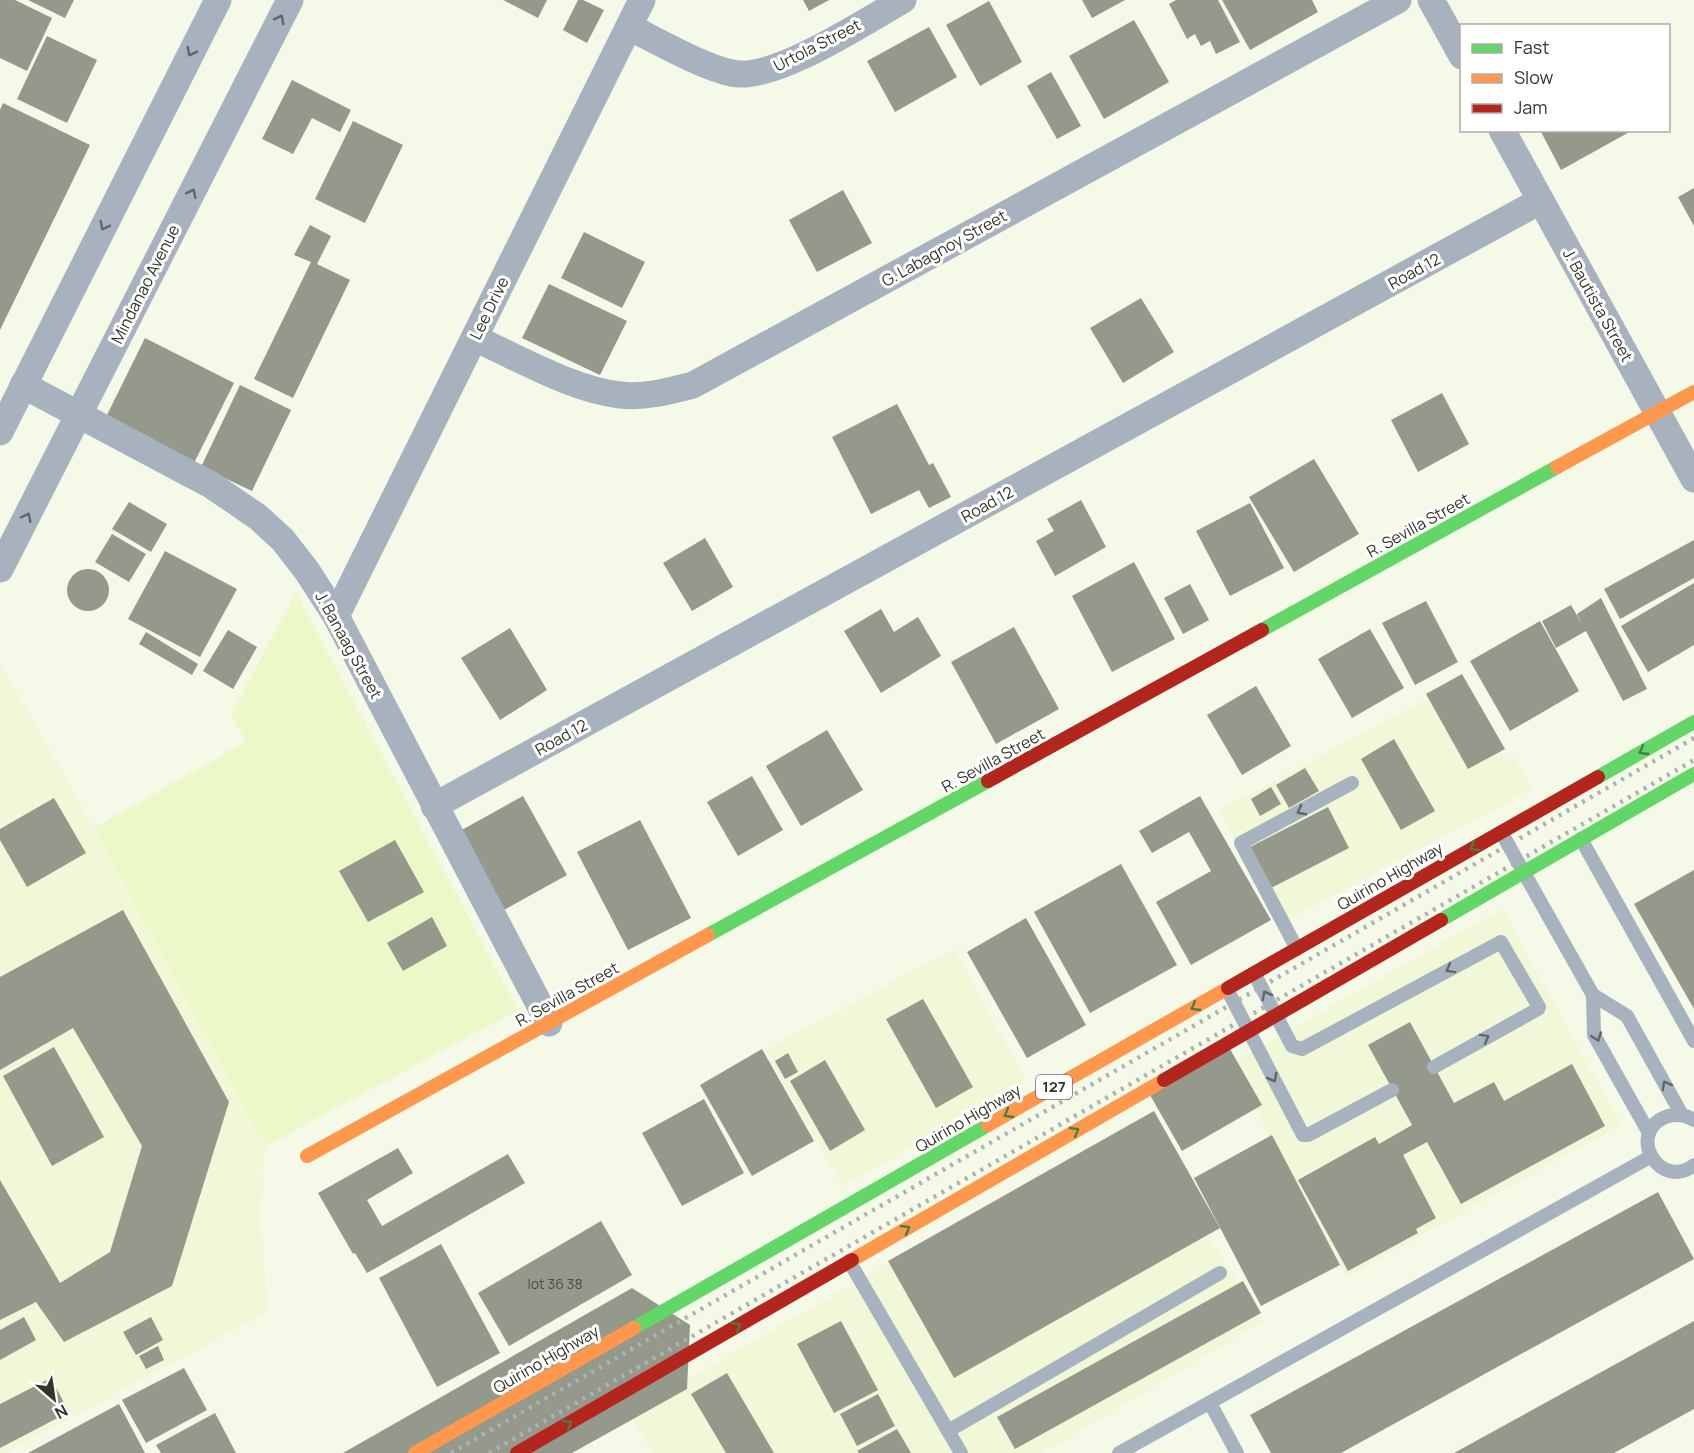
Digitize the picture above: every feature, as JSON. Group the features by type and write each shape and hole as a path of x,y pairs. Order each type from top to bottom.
{"main road":[{"name":"R. Sevilla Street","path":"307,1156 1694,392"},
{"name":"Quirino Highway","path":"415,1453 1694,722"},
{"path":"517,1453 1694,774"}],"street":[{"path":"0,432 218,0"},
{"name":"Mindanao Avenue","path":"0,569 290,0"},
{"name":"Lee Drive","path":"336,616 642,0"},
{"name":"Urtola Street","path":"628,27 713,67 738,74 769,70 808,53 903,0"},
{"name":"G. Labagnoy Street","path":"474,338 585,389 622,395 659,393 693,385 1398,0"},
{"path":"1431,0 1460,54"},
{"name":"J. Bautista Street","path":"1503,132 1694,479"},
{"name":"Road 12","path":"434,806 1540,201"},
{"name":"J. Banaag Street","path":"23,385 211,485 258,517 283,540 307,570 336,616 549,1023"}],"lane":[{"path":"1297,949 1242,843 1352,783"},
{"path":"1501,832 1593,995 1594,1035 1649,1132"},
{"path":"1581,839 1694,1041"},
{"path":"1254,973 1292,1046 1302,1049 1501,942 1539,1007 1538,1010 1434,1066"},
{"path":"1227,989 1305,1136 1392,1090"},
{"path":"1593,995 1627,1016 1688,1117"},
{"path":"1688,1117 1669,1115 1657,1121 1649,1132 1647,1145 1650,1157 1658,1166 1668,1171 1680,1172 1693,1169"},
{"path":"1119,1453 1650,1157"},
{"path":"849,1262 961,1453"},
{"path":"948,1431 1220,1273"},
{"path":"1210,1402 1237,1453"}],"shaded area":[{"path":"296,593 518,1010 265,1146 94,828 246,742 231,714"},
{"path":"0,662 94,828 265,1146 261,1217 267,1312 6,1453 0,1453"},
{"path":"1462,680 1506,761 1514,757 1532,789 1278,925 1220,810"},
{"path":"1502,909 1621,1125 1346,1277 1230,1064"},
{"path":"954,949 1026,1080 843,1187 765,1050"},
{"path":"1134,1121 1263,1321 1043,1453 652,1453 630,1413"}],"building":[{"path":"0,0 15,0 52,18 27,71 0,58"},
{"path":"28,0 74,0 65,18"},
{"path":"503,0 547,0 538,18"},
{"path":"578,0 604,10 587,43 563,30"},
{"path":"803,0 829,0 809,11"},
{"path":"1082,0 1125,0 1092,18"},
{"path":"1176,0 1218,0 1240,42 1216,54 1210,41 1201,46 1195,34 1187,39 1169,4"},
{"path":"1222,0 1312,0 1318,12 1250,50"},
{"path":"989,1 1022,62 980,86 946,25"},
{"path":"1134,20 1169,82 1104,119 1069,56"},
{"path":"929,27 957,77 895,112 867,61"},
{"path":"47,36 97,60 67,123 17,99"},
{"path":"1051,72 1081,126 1057,139 1027,86"},
{"path":"292,80 351,110 340,132 312,118 293,154 262,139"},
{"path":"3,103 90,145 0,330 0,110"},
{"path":"353,121 403,145 365,223 315,199"},
{"path":"1541,132 1629,132 1561,170"},
{"path":"1694,188 1694,226 1678,197"},
{"path":"843,190 872,243 817,272 789,220"},
{"path":"310,225 331,236 317,264 350,280 293,398 254,379 311,262 294,255"},
{"path":"584,232 645,262 622,308 561,278"},
{"path":"549,284 627,321 600,375 522,338"},
{"path":"1141,298 1174,352 1123,383 1090,328"},
{"path":"145,338 234,383 194,463 105,419"},
{"path":"240,385 291,410 252,491 201,467"},
{"path":"1442,393 1469,444 1418,472 1391,420"},
{"path":"897,404 929,465 933,463 951,497 929,508 919,490 871,514 832,437"},
{"path":"1314,459 1359,534 1294,572 1249,497"},
{"path":"1081,500 1106,547 1055,576 1036,541 1054,531 1047,519"},
{"path":"129,502 167,524 151,552 112,529"},
{"path":"1250,503 1284,568 1230,596 1196,531"},
{"path":"112,534 146,554 129,582 95,562"},
{"path":"705,538 733,587 692,611 663,563"},
{"path":"1694,540 1694,578 1620,619 1604,589"},
{"path":"165,551 237,589 200,657 128,619"},
{"path":"1134,562 1175,639 1112,672 1072,596"},
{"path":"88,569 103,575 109,590 103,605 88,611 73,605 67,590 73,575"},
{"path":"1694,583 1694,645 1648,672 1621,626"},
{"path":"1190,584 1209,620 1183,634 1164,598"},
{"path":"1601,598 1647,689 1623,701 1586,631 1556,648 1542,621 1571,605 1582,624 1577,614"},
{"path":"1426,601 1458,662 1415,685 1382,623"},
{"path":"881,609 894,632 918,617 941,656 881,693 844,631"},
{"path":"1540,621 1579,691 1510,731 1470,661"},
{"path":"1014,627 1059,709 996,744 951,662"},
{"path":"510,628 547,690 500,720 461,658"},
{"path":"1370,629 1404,688 1352,718 1318,659"},
{"path":"228,630 257,647 233,689 203,671"},
{"path":"146,632 198,664 192,675 139,644"},
{"path":"1462,674 1505,749 1468,769 1426,694"},
{"path":"1256,686 1291,746 1242,775 1207,715"},
{"path":"827,730 863,790 801,826 766,766"},
{"path":"1394,739 1435,811 1401,830 1361,759"},
{"path":"1305,768 1319,791 1289,808 1276,785"},
{"path":"752,776 783,830 738,856 707,802"},
{"path":"1271,787 1281,804 1260,816 1251,799"},
{"path":"523,796 567,875 502,911 458,832"},
{"path":"1200,796 1271,920 1191,965 1156,902 1211,871 1189,832 1152,853 1139,831"},
{"path":"54,798 86,853 27,887 0,840 0,829"},
{"path":"1328,807 1349,848 1271,888 1250,847"},
{"path":"640,820 691,918 628,950 577,852"},
{"path":"395,840 424,892 368,922 339,871"},
{"path":"1121,864 1177,965 1090,1013 1034,912"},
{"path":"1694,870 1694,1009 1634,904"},
{"path":"123,910 229,1102 172,1286 64,1342 36,1302 0,1320 0,1180 60,1283 110,1252 142,1146 73,1028 0,1070 0,977"},
{"path":"432,917 447,946 403,971 387,943"},
{"path":"1026,918 1086,1025 1027,1058 967,952"},
{"path":"923,999 973,1087 936,1108 886,1019"},
{"path":"1410,1022 1454,1103 1494,1082 1504,1101 1572,1064 1605,1126 1461,1204 1427,1142 1403,1155 1436,1218 1416,1229 1418,1233 1348,1271 1298,1180 1375,1137 1379,1144 1412,1125 1368,1045"},
{"path":"54,1047 104,1137 52,1166 3,1076"},
{"path":"762,1049 814,1141 752,1176 700,1085"},
{"path":"1230,1049 1262,1105 1182,1151 1150,1095"},
{"path":"788,1053 798,1072 785,1079 775,1061"},
{"path":"825,1060 865,1130 830,1151 790,1081"},
{"path":"704,1099 744,1173 682,1206 642,1133"},
{"path":"1154,1111 1220,1228 954,1378 888,1261"},
{"path":"1272,1135 1340,1265 1261,1306 1194,1178"},
{"path":"398,1148 413,1173 367,1200 382,1226 508,1154 525,1183 367,1273 355,1253 353,1254 318,1193"},
{"path":"1658,1192 1694,1259 1341,1453 1271,1453 1250,1415"},
{"path":"601,1221 632,1275 509,1346 478,1293"},
{"path":"441,1244 500,1353 437,1387 379,1278"},
{"path":"1243,1281 1261,1313 1015,1449 997,1417"},
{"path":"632,1288 690,1325 687,1389 572,1453 343,1453"},
{"path":"24,1317 36,1340 0,1360 0,1330"},
{"path":"151,1317 163,1340 136,1355 123,1332"},
{"path":"841,1321 878,1390 834,1413 797,1344"},
{"path":"1694,1321 1694,1409 1614,1453 1454,1453"},
{"path":"158,1346 164,1360 146,1369 139,1356"},
{"path":"184,1368 207,1410 146,1443 122,1400"},
{"path":"727,1373 774,1453 726,1453 691,1394"},
{"path":"51,1378 69,1412 0,1448 0,1404"},
{"path":"878,1394 895,1426 857,1446 840,1414"},
{"path":"119,1404 145,1453 28,1453"},
{"path":"215,1413 236,1453 161,1453 156,1445"},
{"path":"897,1429 911,1453 859,1453 857,1451"}],"railway":[{"path":"451,1453 1694,738"},
{"path":"489,1453 1694,760"}],"traffic: fast":[{"path":"1262,630 1557,467"},
{"path":"1598,777 1694,722"},
{"path":"1441,920 1694,774"},
{"path":"708,935 988,781"},
{"path":"634,1328 988,1125"}],"traffic: slow":[{"path":"1557,467 1694,392"},
{"path":"307,1156 708,935"},
{"path":"988,1125 1228,988"},
{"path":"852,1260 1164,1080"},
{"path":"415,1453 634,1328"}],"traffic: jam":[{"path":"988,781 1262,630"},
{"path":"1228,988 1598,777"},
{"path":"1164,1080 1441,920"},
{"path":"517,1453 852,1260"}]}
